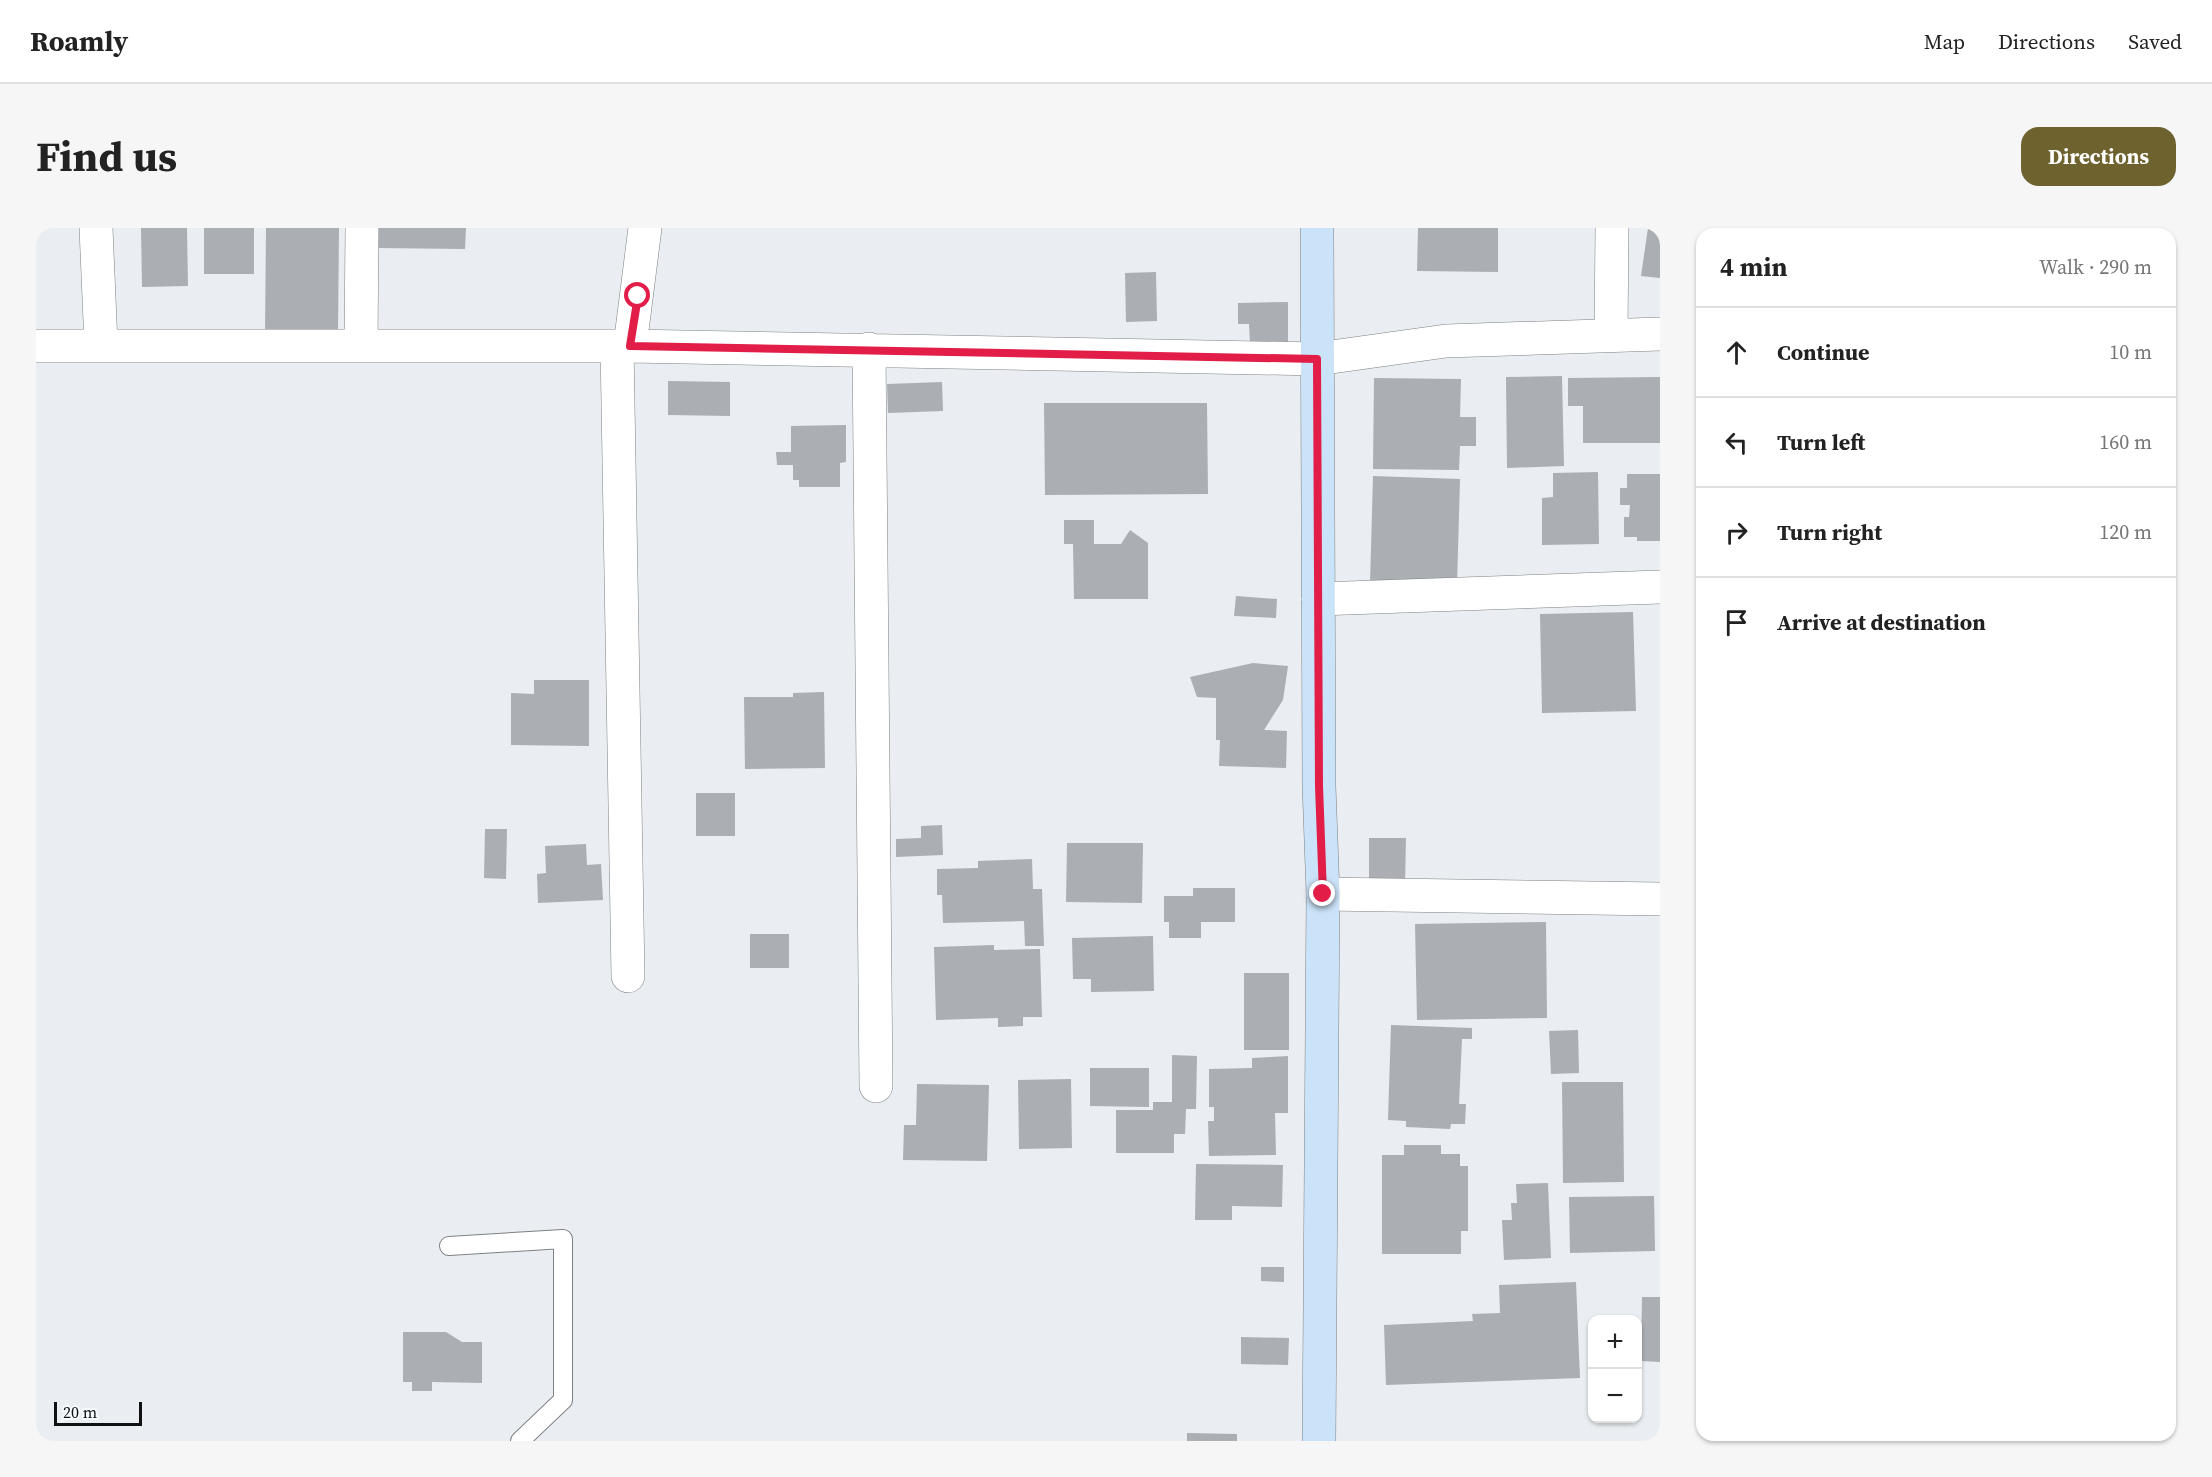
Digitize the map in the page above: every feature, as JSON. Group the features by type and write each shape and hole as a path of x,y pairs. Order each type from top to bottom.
{"main road":[{"path":"1317,228 1319,786 1323,894 1319,1441"}],"street":[{"path":"96,228 101,345"},
{"path":"361,346 362,228"},
{"path":"628,976 624,346 645,228"},
{"path":"1611,334 1612,228"},
{"path":"36,346 624,346 1317,359 1446,341 1660,334"},
{"path":"869,349 876,1086"},
{"path":"1318,599 1660,587"},
{"path":"1323,894 1660,899"}],"lane":[{"path":"449,1246 563,1239 563,1400 520,1441"}],"building":[{"path":"141,228 187,228 188,286 142,287"},
{"path":"204,228 254,228 254,274 204,274"},
{"path":"266,228 339,228 338,334 265,333"},
{"path":"378,228 466,228 465,249 377,248"},
{"path":"1418,228 1498,228 1498,272 1417,271"},
{"path":"1648,228 1660,228 1660,278 1641,276"},
{"path":"1156,272 1157,321 1126,322 1125,273"},
{"path":"1288,302 1288,343 1250,343 1249,324 1238,324 1238,303"},
{"path":"1562,376 1564,466 1507,468 1506,377"},
{"path":"1660,377 1660,443 1583,443 1583,406 1568,406 1568,378"},
{"path":"1374,378 1461,379 1460,417 1476,417 1476,446 1460,446 1459,470 1373,469"},
{"path":"668,381 730,382 730,416 668,415"},
{"path":"942,382 943,411 888,413 887,384"},
{"path":"1044,403 1207,403 1208,494 1045,495"},
{"path":"846,425 846,462 840,463 840,487 799,487 799,480 793,480 793,465 777,465 776,452 791,452 791,426"},
{"path":"1598,472 1599,544 1542,545 1542,498 1553,497 1553,473"},
{"path":"1627,474 1660,474 1660,541 1637,541 1637,537 1624,537 1624,517 1629,517 1630,505 1620,505 1620,488 1627,488"},
{"path":"1373,476 1460,479 1457,586 1370,584"},
{"path":"1064,520 1094,520 1094,544 1121,544 1130,530 1148,543 1148,599 1074,599 1073,544 1064,544"},
{"path":"1236,596 1277,599 1276,618 1234,616"},
{"path":"1633,612 1636,711 1542,713 1540,614"},
{"path":"1253,663 1288,666 1283,700 1264,730 1287,731 1286,768 1219,766 1220,740 1216,740 1216,698 1197,697 1190,677"},
{"path":"534,680 589,680 589,746 511,745 511,693 534,694"},
{"path":"824,692 825,768 745,769 744,697 793,697 793,693"},
{"path":"696,793 735,793 735,836 696,836"},
{"path":"942,825 943,855 896,857 896,839 921,838 921,826"},
{"path":"485,829 507,829 506,879 484,878"},
{"path":"1369,838 1406,838 1405,885 1369,885"},
{"path":"1067,843 1143,843 1142,903 1066,902"},
{"path":"586,844 587,865 601,864 603,900 538,903 537,874 546,873 545,846"},
{"path":"1032,859 1033,889 1042,889 1044,946 1025,946 1024,921 943,923 942,895 937,895 937,869 978,868 978,861"},
{"path":"1193,888 1235,888 1235,922 1201,922 1201,938 1169,938 1169,922 1164,922 1164,896 1193,896"},
{"path":"1546,922 1547,1018 1417,1020 1415,924"},
{"path":"750,934 789,934 789,968 750,968"},
{"path":"1153,936 1154,991 1091,992 1091,979 1073,979 1072,938"},
{"path":"994,945 994,950 1040,949 1042,1017 1023,1017 1023,1026 998,1027 998,1018 936,1020 934,947"},
{"path":"1244,973 1289,973 1289,1050 1244,1050"},
{"path":"1391,1025 1472,1028 1472,1039 1462,1039 1459,1104 1466,1104 1465,1124 1451,1124 1450,1129 1406,1127 1406,1121 1388,1120"},
{"path":"1578,1030 1579,1073 1551,1074 1549,1031"},
{"path":"1172,1055 1197,1056 1196,1109 1186,1109 1185,1134 1174,1134 1174,1153 1116,1153 1116,1110 1153,1110 1153,1102 1172,1102"},
{"path":"1288,1056 1288,1113 1275,1113 1276,1155 1209,1156 1208,1121 1214,1121 1214,1107 1209,1107 1209,1069 1252,1068 1252,1058"},
{"path":"1090,1068 1149,1068 1149,1107 1090,1106"},
{"path":"1071,1079 1072,1148 1019,1149 1018,1080"},
{"path":"1562,1082 1623,1082 1624,1182 1563,1183"},
{"path":"917,1084 989,1085 987,1161 903,1160 904,1125 916,1125"},
{"path":"1404,1145 1441,1145 1441,1154 1460,1154 1460,1166 1468,1166 1468,1231 1461,1231 1461,1254 1382,1254 1382,1155 1404,1155"},
{"path":"1196,1164 1283,1165 1282,1207 1232,1206 1232,1220 1195,1220"},
{"path":"1548,1183 1551,1258 1504,1260 1502,1220 1512,1220 1511,1203 1517,1203 1516,1184"},
{"path":"1654,1196 1655,1251 1570,1253 1569,1197"},
{"path":"1261,1267 1284,1267 1284,1282 1261,1281"},
{"path":"1576,1282 1580,1378 1386,1385 1384,1325 1473,1321 1472,1314 1500,1313 1499,1285"},
{"path":"1642,1297 1660,1297 1660,1362 1642,1361"},
{"path":"403,1332 446,1332 462,1342 482,1342 482,1383 432,1382 432,1391 412,1391 412,1382 403,1382"},
{"path":"1241,1337 1289,1338 1288,1365 1241,1364"},
{"path":"1187,1433 1237,1434 1237,1441 1187,1441"}],"route":[{"path":"638,296 630,346 939,350 1317,359 1319,786 1323,894"}]}
